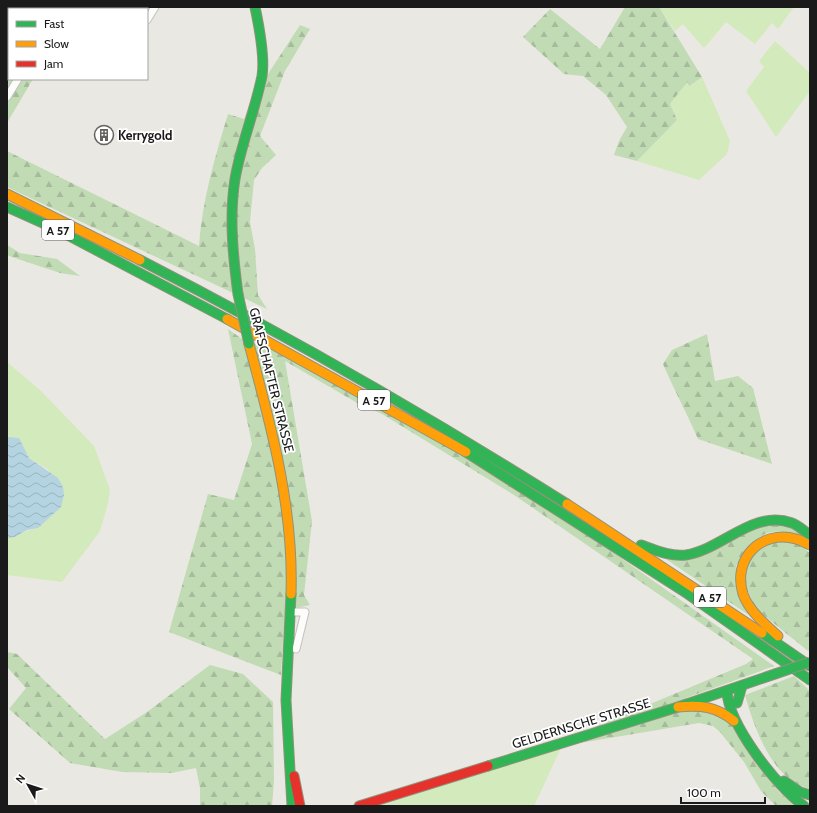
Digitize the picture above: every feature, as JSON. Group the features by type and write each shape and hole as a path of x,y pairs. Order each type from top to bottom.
{"main road":[{"name":"GRAFSCHAFTER STRASSE","path":"255,7 260,28 262,74 245,135 235,181 232,223 233,252 238,294 249,344 276,447 285,494 291,559 286,700 291,763 292,806"},
{"name":"A 57","path":"7,194 168,274 269,327 464,438 619,536 810,666"},
{"name":"A 57","path":"7,207 56,230 172,289 443,438 548,503 685,592 806,677"},
{"path":"619,536 675,555 686,555 701,550 744,527 763,520 789,521 810,535"},
{"path":"800,659 749,605 742,594 740,571 749,553 757,544 767,539 779,536 790,537 810,545"},
{"name":"GELDERNSCHE STRASSE","path":"359,806 678,707 810,662"},
{"path":"806,677 810,685"},
{"path":"737,703 742,686"},
{"path":"727,691 733,696 756,742 782,780 800,792 810,795"},
{"path":"727,691 727,700 736,723"},
{"path":"678,707 711,706 729,716 736,723 784,790 804,806"},
{"name":"GRAFSCHAFTER STRASSE","path":"291,763 300,802"},
{"path":"300,802 306,806"}],"street":[{"path":"148,18 155,7"},
{"path":"7,97 17,80"},
{"path":"290,612 305,612 296,649"}],"green space":[{"path":"625,7 659,7 702,77 690,86 687,82 670,104 677,120 637,161 614,155 619,141 627,127 606,95 583,76 564,74 523,37 550,9 600,49"},
{"path":"659,7 794,7 778,29 772,23 755,44 726,22 704,48 683,24 675,31"},
{"path":"300,25 310,29 285,71 260,136 276,155 262,168 254,180 250,222 255,249 258,295 267,309 7,187 7,151 199,246 206,196 228,114 244,119 251,100"},
{"path":"775,41 810,73 810,91 776,137 746,91 764,67 759,61"},
{"path":"8,73 8,80 32,80 7,123"},
{"path":"702,77 730,141 727,154 699,180 637,161 677,120 670,104 687,82 691,86"},
{"path":"7,245 20,253 57,259 80,276 60,273 7,255"},
{"path":"228,329 249,344 271,343 362,391 546,505 774,666 686,698 686,711 710,709 734,727 778,791 794,806 776,806 761,791 744,762 720,732 713,726 699,723 562,746 506,764 746,664 753,659 514,495 382,414 359,404 285,361 312,521 304,595 310,605 295,608 291,587 285,612 281,675 169,632 208,494 234,500 252,444"},
{"path":"707,334 715,381 738,376 753,388 772,464 698,439 663,364 672,350"},
{"path":"7,362 40,390 94,446 110,490 100,531 62,582 7,575 7,538 38,528 49,470 29,458 19,439 7,436"},
{"path":"782,523 808,537 783,532 765,534 751,545 736,566 753,618 660,555 668,557 745,530"},
{"path":"773,541 796,542 810,553 810,650 808,651 756,609 745,585 747,562 757,550"},
{"path":"7,652 17,654 105,739 147,712 210,665 243,674 273,702 274,780 272,806 200,806 200,788 196,768 172,773 122,772 70,763 9,709 26,688 7,667"},
{"path":"794,676 810,691 810,789 797,784 786,776 767,751 754,722 745,695"},
{"path":"562,746 534,806 380,806"}],"water":[{"path":"7,437 19,438 29,458 58,478 63,487 64,495 61,507 38,528 27,530 15,537 7,538"}],"traffic: fast":[{"path":"238,294 232,236 233,193 244,140 259,89 263,69 261,42 255,7"},
{"path":"7,207 56,229 227,319"},
{"path":"140,260 249,317 356,377 462,439 567,504"},
{"path":"238,294 249,344"},
{"path":"466,452 685,592 810,680"},
{"path":"641,545 669,554 686,555 713,546 751,525 764,521 778,520 792,523 810,535"},
{"path":"291,594 286,700 292,806"},
{"path":"762,633 810,666"},
{"path":"775,674 810,662"},
{"path":"488,766 678,707 775,674"},
{"path":"737,703 742,686"},
{"path":"727,691 729,705 745,737 756,754 781,785 804,806"},
{"path":"784,781 800,792 810,795"}],"traffic: slow":[{"path":"7,194 140,260"},
{"path":"227,319 466,452"},
{"path":"249,344 273,436 285,499 289,530 291,594"},
{"path":"567,504 762,633"},
{"path":"778,636 749,606 743,594 741,581 742,569 752,550 771,538 783,537 796,539 810,545"},
{"path":"678,707 694,706 714,709 734,721"}],"traffic: jam":[{"path":"359,806 488,766"},
{"path":"294,776 300,806"}],"place":[{"name":"Kerrygold","path":"104,135"}]}
